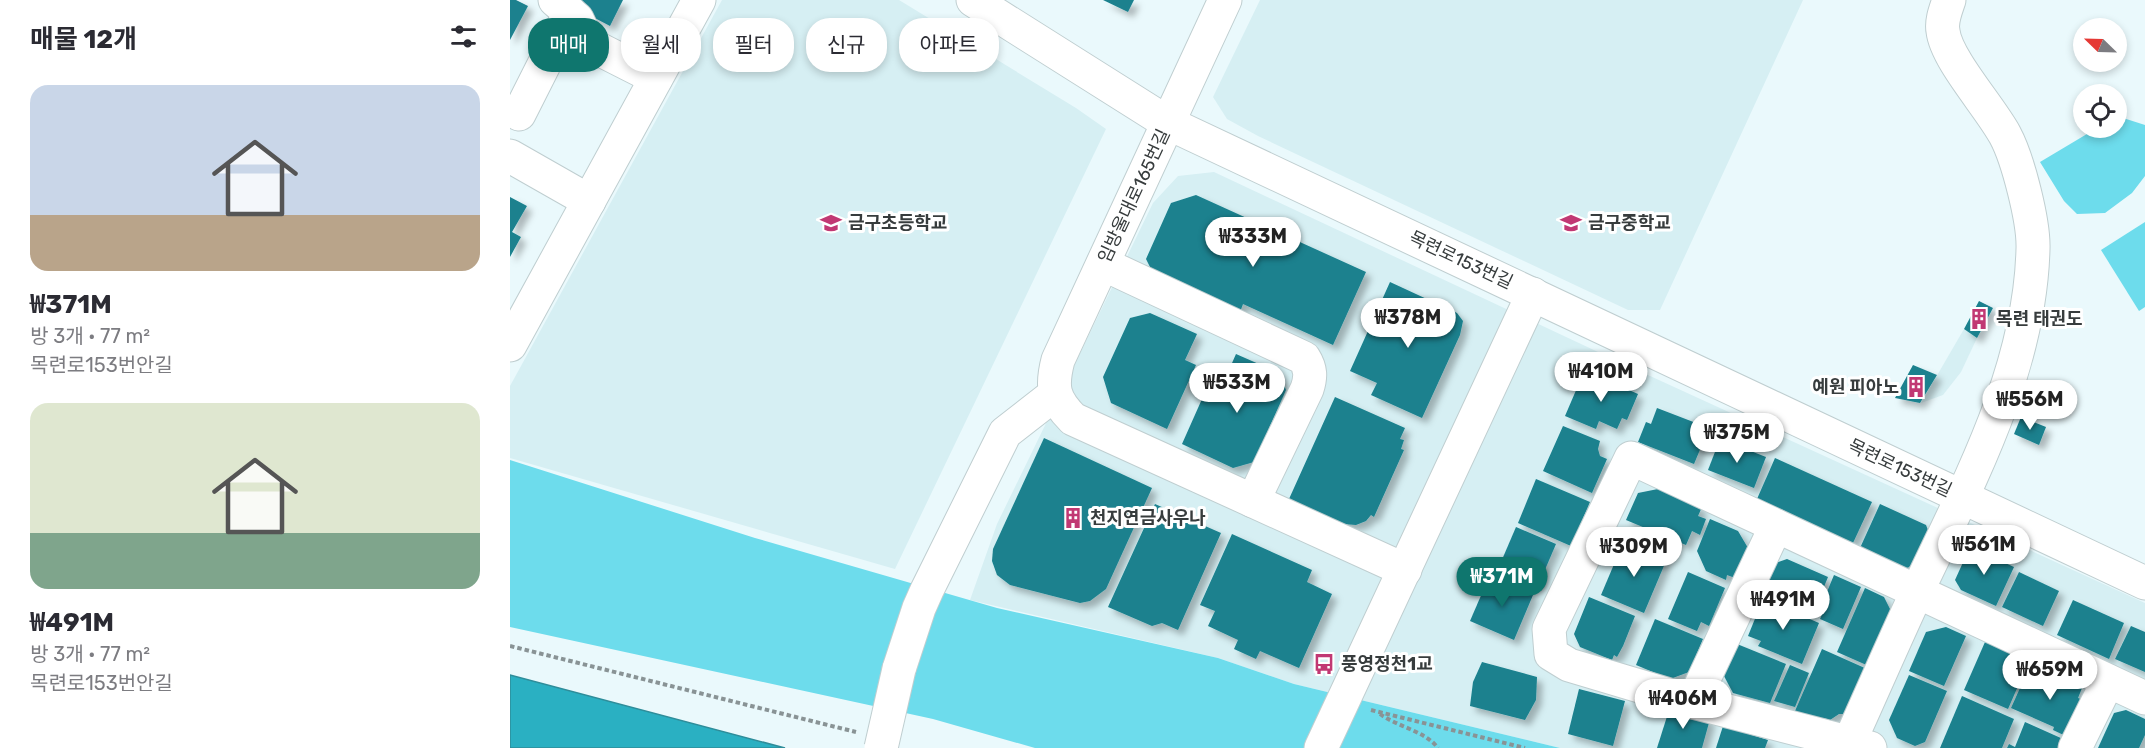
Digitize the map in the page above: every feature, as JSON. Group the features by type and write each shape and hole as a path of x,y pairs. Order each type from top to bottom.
{"street":[{"path":"510,345 699,0"},
{"name":"목련로153번길","path":"973,0 1168,123 2145,583"},
{"name":"임방울대로165번길","path":"1055,394 1053,378 1058,360 1225,0"},
{"path":"1949,0 1942,30 1948,48 2005,136 2018,169 2033,247 2026,312 2011,376 1962,498"},
{"path":"519,114 563,6 577,19 589,44 656,78"},
{"path":"510,156 589,201"},
{"path":"1103,264 1304,358 1311,376 1307,389 1253,501"},
{"path":"1322,748 1533,294"},
{"path":"871,741 899,669 919,608 1005,433 1055,394 1062,408 1073,419 1405,570"},
{"path":"1860,745 1693,702 1569,665 1551,654 1549,629 1631,458 2145,698"},
{"name":"목련로153번길","path":"1860,745 1918,591 1962,498"},
{"path":"1693,702 1776,526"},
{"path":"2075,748 2108,681"}],"path":[{"path":"510,646 871,741"},
{"path":"1342,703 1525,748"},
{"path":"1378,712 1391,722 1432,740 1438,748"}],"shaded area":[{"name":"금구초등학교","path":"722,0 899,0 928,18 899,18 899,72 999,72 999,61 1106,129 895,569 510,458 510,386 682,72 701,72 701,38"},
{"name":"금구중학교","path":"1260,0 1803,0 1660,310 1628,310 1258,136 1227,119 1213,97"},
{"path":"2127,119 2145,125 2145,176 2132,193 2105,213 2077,214 2064,201 2040,162 2080,138 2127,138"},
{"path":"1214,172 1613,359 2145,603 2145,748 1560,748 1294,684 1218,658 970,600 997,524 1153,203 1178,176"},
{"path":"2145,222 2145,307 2139,311 2101,250"},
{"path":"1964,329 1977,338 1961,372 1943,395 1921,403"},
{"path":"510,460 755,538 997,608 1218,658 1294,684 1560,748 1035,748 933,719 510,627"},
{"path":"510,675 785,748 510,748"}],"building":[{"path":"510,0 516,0 528,6 510,40"},
{"path":"573,0 623,0 610,26 609,18 595,18 570,5"},
{"path":"1103,0 1134,0 1128,12"},
{"path":"1196,195 1366,272 1333,345 1243,304 1239,315 1155,277 1146,259 1171,203"},
{"path":"510,197 527,206 512,232 521,237 510,257"},
{"path":"1390,282 1457,313 1463,321 1460,335 1422,418 1371,395 1377,383 1350,371"},
{"name":"목련 태권도","path":"1979,301 1993,308 1977,338 1964,329"},
{"path":"1150,313 1197,334 1185,360 1196,365 1167,429 1111,403 1103,377 1130,318"},
{"path":"1236,354 1279,373 1286,390 1254,462 1233,468 1182,444 1206,390 1221,388"},
{"name":"예원 피아노","path":"1913,365 1937,375 1920,403 1895,398"},
{"path":"1595,375 1638,394 1627,420 1622,418 1617,429 1599,421 1596,429 1565,416 1580,381"},
{"path":"1335,397 1405,428 1400,439 1404,440 1401,449 1404,450 1374,517 1371,515 1366,521 1356,525 1344,524 1289,499"},
{"path":"1657,408 1709,428 1694,464 1638,442 1646,422 1651,424"},
{"path":"2021,417 2046,427 2039,445 2014,434"},
{"path":"1563,426 1600,441 1598,449 1600,456 1607,459 1592,493 1543,471"},
{"name":"천지연금사우나","path":"1044,438 1152,488 1106,589 1090,601 1080,603 1010,585 997,575 992,561 993,549"},
{"path":"1720,439 1766,457 1754,488 1708,470"},
{"path":"1775,458 1872,502 1853,543 1757,499"},
{"path":"1536,479 1590,502 1571,546 1518,523"},
{"path":"1658,489 1702,507 1698,516 1706,519 1700,535 1692,531 1686,545 1626,520 1638,493"},
{"path":"1155,504 1221,533 1178,630 1162,623 1152,626 1108,607"},
{"path":"1880,504 1926,525 1931,538 1920,561 1905,569 1860,548"},
{"path":"1710,519 1738,531 1748,548 1735,578 1727,575 1726,580 1706,571 1697,551"},
{"path":"1516,527 1556,544 1538,586 1498,569"},
{"path":"1232,534 1312,570 1307,582 1332,594 1299,668 1260,651 1256,659 1234,649 1238,640 1208,626 1215,611 1200,605"},
{"path":"1623,543 1666,561 1644,613 1601,595"},
{"path":"1970,547 2014,567 1996,606 1961,590 1955,580"},
{"path":"1787,559 1828,577 1819,599 1823,601 1818,612 1758,587 1767,566"},
{"path":"1688,572 1725,588 1709,626 1701,622 1697,631 1668,619"},
{"path":"2019,572 2059,591 2043,626 2002,607"},
{"path":"1834,575 1861,587 1843,629 1820,619 1828,601 1824,599"},
{"path":"1489,577 1533,595 1514,640 1470,621"},
{"path":"1865,588 1884,597 1891,611 1871,667 1837,652"},
{"path":"1589,597 1635,616 1623,646 1617,657 1614,655 1612,660 1580,647 1574,634"},
{"path":"1763,599 1819,623 1802,664 1758,646 1761,641 1748,636"},
{"path":"2073,600 2124,623 2109,659 2057,635"},
{"path":"1655,619 1703,639 1689,672 1670,679 1636,665"},
{"path":"2131,626 2145,632 2145,672 2115,659"},
{"path":"1946,627 1966,636 1944,686 1909,671 1926,632"},
{"path":"1985,642 2029,661 2008,709 1964,690"},
{"path":"1737,644 1786,664 1770,703 1733,693 1724,676"},
{"path":"1822,649 1867,669 1848,714 1839,714 1830,720 1824,718 1817,721 1795,711"},
{"path":"1482,662 1537,677 1536,700 1525,720 1470,706 1473,682"},
{"path":"1790,665 1809,673 1795,707 1774,701"},
{"path":"2029,668 2035,671 2036,668 2082,688 2078,698 2086,701 2070,738 2053,730 2054,727 2011,708"},
{"path":"1909,675 1947,691 1925,742 1915,746 1897,738 1889,720"},
{"path":"1579,689 1625,701 1613,746 1568,734"},
{"path":"1962,696 2014,719 2002,748 1940,748"},
{"path":"1670,707 1710,719 1702,748 1657,748"},
{"path":"2126,710 2145,719 2145,735 2139,748 2098,748 2114,713"},
{"path":"2025,722 2063,739 2059,748 2007,748 2009,744 2015,747"},
{"path":"1723,726 1768,740 1765,748 1716,748"}],"place":[{"name":"금구초등학교","path":"831,223"},
{"name":"금구중학교","path":"1571,223"},
{"name":"목련 태권도","path":"1979,319"},
{"name":"예원 피아노","path":"1916,387"},
{"name":"천지연금사우나","path":"1073,518"},
{"name":"풍영정천1교","path":"1324,664"}]}
